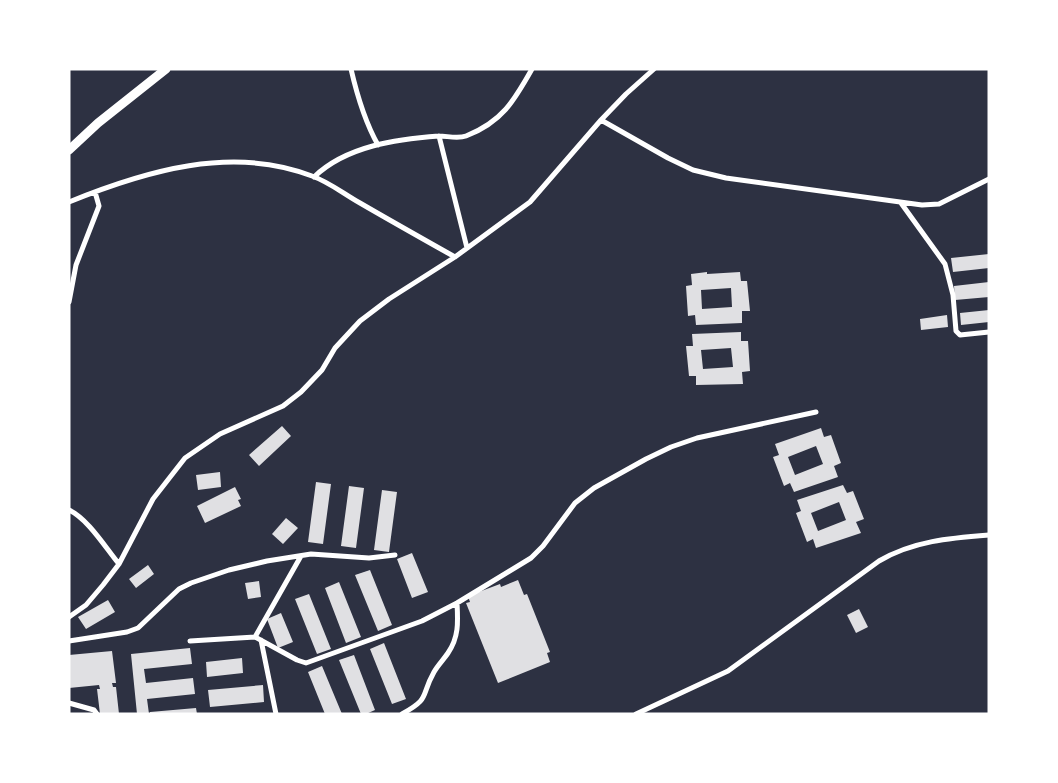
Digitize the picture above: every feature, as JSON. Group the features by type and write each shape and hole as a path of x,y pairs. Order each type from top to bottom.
{"highway":[{"path":"69,150 98,123 166,69"}],"street":[{"path":"351,69 358,97 378,145"},
{"path":"314,177 338,159 378,145 439,136 464,137 504,112 517,98 532,69"},
{"path":"69,617 86,605 119,564 153,499 185,458 220,434 283,406 301,392 322,370 335,348 360,321 389,299 455,257 530,202 601,120 654,69"},
{"path":"601,120 693,170 726,178 922,205 939,204 989,179"},
{"path":"439,136 467,248"},
{"path":"69,202 162,171 220,162 262,163 314,177 455,257"},
{"path":"69,302 76,266 99,206 95,192"},
{"path":"901,203 945,264 953,295 956,331 960,334 989,332"},
{"path":"69,269 76,266"},
{"path":"190,641 258,638 297,660 306,663 313,662 422,621 457,603 531,558 543,546 575,503 594,488 671,447 697,438 816,412"},
{"path":"69,510 87,523 119,564"},
{"path":"636,714 728,671 894,552 942,539 989,536"},
{"path":"69,641 127,632 138,628 179,589 190,583 248,566 322,554 369,558 395,555"},
{"path":"276,714 258,638 301,556"},
{"path":"402,714 418,705 424,698 435,672 455,642 458,627 457,603"},
{"path":"69,703 94,710 97,714"}],"building":[{"path":"989,254 989,268 953,272 951,258"},
{"path":"740,272 741,281 747,281 750,311 742,311 742,323 696,325 695,315 688,316 686,286 692,285 691,274","holes":["731,288 732,307 702,309 701,290"]},
{"path":"989,282 989,297 955,300 954,286"},
{"path":"989,310 989,322 961,325 960,313"},
{"path":"947,315 948,327 921,330 920,319"},
{"path":"741,332 741,341 748,341 750,371 742,372 743,384 696,385 696,376 689,376 686,346 693,346 692,334","holes":["731,348 733,367 703,369 701,350"]},
{"path":"282,426 291,436 259,466 249,455"},
{"path":"821,428 824,437 831,435 841,463 834,466 838,477 794,492 790,483 784,486 773,457 779,455 775,444","holes":["816,446 823,464 795,475 788,457"]},
{"path":"220,472 221,487 198,490 196,475"},
{"path":"316,482 331,484 323,544 308,542"},
{"path":"843,485 847,493 853,491 864,519 856,522 861,533 816,548 813,539 807,542 796,513 801,511 797,500","holes":["839,502 846,520 818,531 811,513"]},
{"path":"349,486 364,488 356,548 341,546"},
{"path":"235,487 241,499 238,500 241,506 205,523 197,506"},
{"path":"382,490 397,492 389,552 374,550"},
{"path":"286,518 298,528 283,544 272,534"},
{"path":"412,553 428,592 412,598 397,559"},
{"path":"148,565 154,574 136,588 129,579"},
{"path":"370,570 392,625 378,631 355,575"},
{"path":"518,580 524,595 527,594 550,652 547,653 550,662 498,683 466,603 470,602 468,596"},
{"path":"259,581 261,597 248,599 245,583"},
{"path":"339,582 361,637 346,643 325,588"},
{"path":"309,594 331,649 317,654 295,599"},
{"path":"108,600 115,612 86,629 78,617"},
{"path":"859,609 868,627 856,633 847,615"},
{"path":"281,613 293,642 278,648 267,619"},
{"path":"384,643 406,699 392,704 370,649"},
{"path":"190,648 192,664 144,669 146,683 193,678 195,694 147,699 149,714 137,714 131,654"},
{"path":"112,651 116,683 112,683 113,687 116,687 119,714 100,714 97,689 100,689 99,685 69,688 69,655"},
{"path":"354,655 375,710 366,714 361,714 339,660"},
{"path":"242,658 243,673 207,677 206,662"},
{"path":"322,666 342,714 325,714 308,672"},
{"path":"263,685 264,702 210,707 208,690"},
{"path":"196,708 197,714 150,714 150,712"}]}
